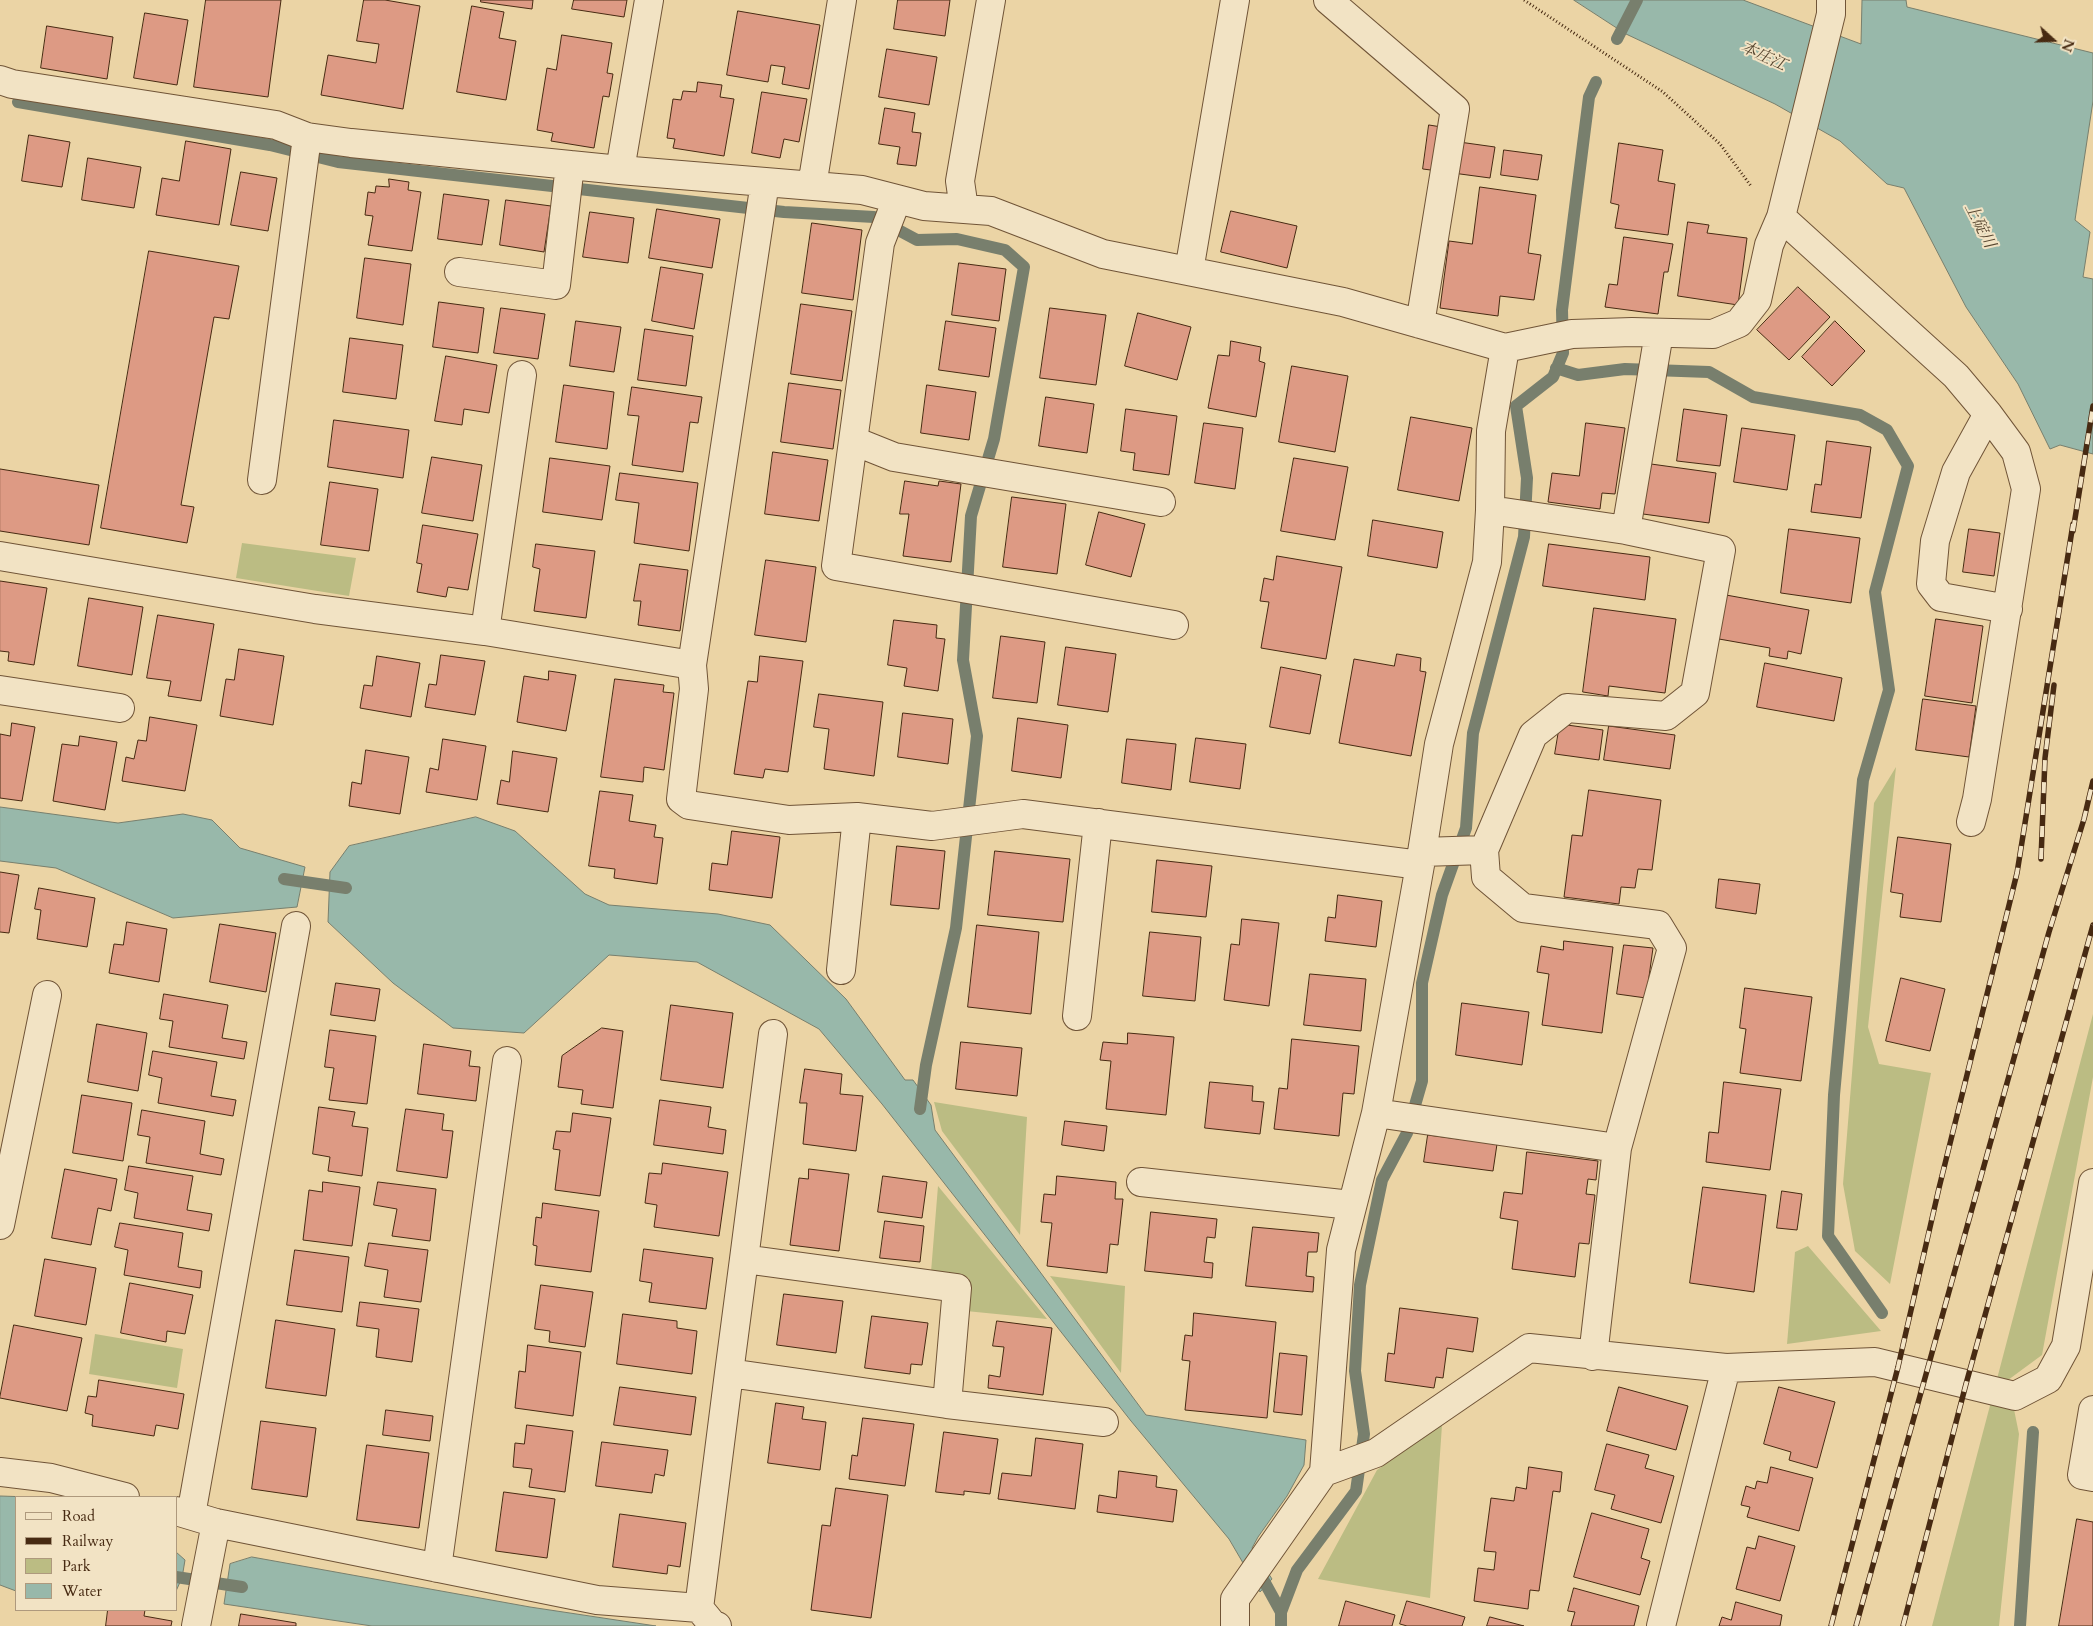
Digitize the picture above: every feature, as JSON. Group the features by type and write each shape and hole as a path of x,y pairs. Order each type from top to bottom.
{"street":[{"path":"620,170 649,0"},
{"path":"812,186 842,0"},
{"path":"964,209 960,181 991,0"},
{"path":"1189,271 1235,0"},
{"path":"1328,0 1455,109 1420,324"},
{"path":"0,80 12,84 276,125 305,150 350,143 568,179 620,170 764,188 812,186 862,190 895,205 991,211 1104,254 1343,302 1505,348 1559,336 1659,332 1713,334 1739,323 1757,300 1769,245 1781,218 1831,7"},
{"path":"262,480 305,150"},
{"path":"459,272 556,285 568,179"},
{"path":"764,188 692,665 694,689 680,799 689,805 789,820 857,817 932,826 1023,814 1427,856 1478,851"},
{"path":"895,205 880,243 836,566 1174,625"},
{"path":"1781,218 1956,376 1988,414 2016,452 2026,488 1977,799 1971,822"},
{"path":"1626,530 1659,332"},
{"path":"1335,1468 1341,1250 1351,1206 1385,1115 1427,856 1439,744 1499,511 1491,432 1505,348"},
{"path":"485,631 522,375"},
{"path":"1988,414 1956,472 1935,541 1931,584 1942,597 2008,609"},
{"path":"854,441 894,457 1161,502"},
{"path":"1499,511 1626,530 1721,550 1695,693 1666,716 1567,708 1533,735 1478,851 1486,877 1523,908 1658,925 1672,948 1617,1148 1593,1356"},
{"path":"0,556 315,609 485,631 692,665"},
{"path":"0,690 120,708"},
{"path":"841,970 857,817"},
{"path":"1077,1016 1098,823"},
{"path":"197,1617 210,1554 195,1516 296,926"},
{"path":"0,1225 47,995"},
{"path":"195,1516 597,1600 708,1617 729,1373 773,1034"},
{"path":"437,1568 507,1061"},
{"path":"1385,1115 1617,1148"},
{"path":"1140,1182 1351,1206"},
{"path":"1235,1626 1235,1599 1265,1557 1335,1468 1376,1453 1529,1348 1726,1368 1876,1362 2015,1396 2048,1379 2066,1346 2093,1183"},
{"path":"744,1259 957,1288 947,1404"},
{"path":"1661,1626 1726,1368"},
{"path":"729,1373 947,1404 1104,1422"},
{"path":"2093,1410 2082,1475 2093,1477"},
{"path":"0,1472 51,1478 120,1496"}],"path":[{"path":"1524,0 1663,92 1720,144 1755,191 1781,218"}],"green space":[{"path":"242,543 356,558 349,596 236,578"},
{"path":"1896,767 1868,1027 1879,1064 1931,1073 1890,1284 1855,1251 1843,1184 1874,803"},
{"path":"2093,1014 2093,1077 2042,1355 2008,1380 2019,1434 1999,1626 1932,1626"},
{"path":"934,1102 1027,1117 1020,1235 942,1131"},
{"path":"938,1186 1047,1319 966,1311 969,1278 931,1272"},
{"path":"1808,1246 1881,1331 1787,1344 1795,1252"},
{"path":"1050,1276 1125,1286 1121,1373"},
{"path":"95,1334 183,1349 177,1388 89,1374"},
{"path":"1442,1425 1430,1598 1318,1579 1377,1470"}],"water":[{"path":"1574,0 1743,0 1861,44 1862,0 1906,0 1907,7 2093,53 2093,101 2075,220 2090,232 2083,277 2093,279 2093,454 2060,445 2050,449 2018,384 1966,307 1904,188 1887,184 1840,141 1775,104 1626,34"},
{"path":"0,807 118,823 183,814 212,820 240,848 305,867 297,907 173,918 56,868 0,861"},
{"path":"476,817 515,831 585,894 609,905 718,914 770,925 846,999 905,1080 913,1080 931,1105 935,1130 1146,1415 1306,1440 1304,1465 1287,1496 1252,1548 1272,1579 1260,1592 1229,1539 1131,1421 882,1104 819,1029 697,962 609,955 524,1033 453,1028 393,983 328,922 330,872 349,846"},
{"path":"0,1496 15,1496 15,1591 0,1585"},
{"path":"178,1554 185,1560 182,1578 178,1587"},
{"path":"252,1557 530,1607 656,1626 372,1626 224,1604 230,1564"}],"building":[{"path":"206,0 281,0 268,97 194,87"},
{"path":"364,0 385,0 420,6 403,109 321,95 328,55 376,63 379,44 357,41"},
{"path":"481,0 533,0 532,9 481,2"},
{"path":"574,0 627,0 624,17 572,9"},
{"path":"898,0 950,0 945,36 894,29"},
{"path":"472,6 504,12 499,38 516,41 506,100 457,92"},
{"path":"738,11 820,25 809,89 782,84 785,67 771,65 768,82 727,75"},
{"path":"145,13 188,20 177,85 134,78"},
{"path":"47,26 113,37 107,79 41,68"},
{"path":"562,35 612,43 607,73 613,74 609,97 603,96 594,148 551,141 553,133 537,130 547,68 556,70"},
{"path":"887,49 937,57 929,105 879,97"},
{"path":"698,82 722,85 720,97 734,99 724,156 673,148 675,139 667,138 673,99 681,100 683,91 696,92"},
{"path":"762,92 807,99 799,142 784,139 780,158 752,153"},
{"path":"885,108 915,113 912,132 921,133 916,166 897,164 900,147 879,144"},
{"path":"1429,125 1454,129 1452,141 1495,147 1490,178 1423,169"},
{"path":"29,135 70,142 62,187 22,181"},
{"path":"186,141 231,149 219,225 156,215 162,178 179,181"},
{"path":"1619,143 1663,150 1658,181 1675,184 1668,235 1615,228 1619,205 1611,203"},
{"path":"1504,150 1542,155 1538,180 1501,175"},
{"path":"88,158 141,167 134,208 82,200"},
{"path":"241,172 277,178 268,231 231,225"},
{"path":"389,179 409,182 408,190 421,192 412,251 368,245 373,216 365,215 368,192 375,193 376,186 389,187"},
{"path":"1480,187 1536,195 1528,253 1541,255 1534,300 1500,296 1498,316 1440,308 1449,241 1472,244"},
{"path":"444,194 489,200 482,245 438,239"},
{"path":"506,200 551,206 544,252 500,245"},
{"path":"657,209 720,219 712,268 649,258"},
{"path":"1231,211 1297,226 1287,268 1221,252"},
{"path":"590,212 634,218 628,263 583,257"},
{"path":"1688,222 1709,225 1707,233 1747,238 1738,305 1678,296"},
{"path":"812,223 862,230 853,300 802,293"},
{"path":"1624,237 1673,244 1668,272 1664,272 1658,314 1605,307 1609,284 1617,285"},
{"path":"149,251 239,266 229,319 214,317 181,505 194,507 187,543 101,528"},
{"path":"365,258 411,264 403,325 357,318"},
{"path":"959,263 1006,269 999,321 952,315"},
{"path":"661,267 703,274 694,329 652,321"},
{"path":"1798,287 1830,317 1789,360 1757,330"},
{"path":"439,302 484,308 478,353 433,347"},
{"path":"801,304 852,311 842,381 791,374"},
{"path":"501,308 545,314 538,359 494,353"},
{"path":"1050,308 1106,315 1096,385 1040,378"},
{"path":"1138,313 1191,327 1177,380 1125,366"},
{"path":"576,321 621,327 614,372 570,366"},
{"path":"946,321 996,328 989,377 939,370"},
{"path":"1835,321 1865,351 1832,386 1802,357"},
{"path":"645,329 693,336 686,386 638,380"},
{"path":"350,338 403,345 396,399 343,392"},
{"path":"1231,341 1261,347 1259,361 1265,363 1256,417 1208,408 1218,355 1229,356"},
{"path":"446,356 497,365 489,413 464,409 462,425 435,421"},
{"path":"1292,366 1348,376 1335,452 1279,442"},
{"path":"789,383 841,390 833,449 781,442"},
{"path":"564,385 614,392 607,449 556,442"},
{"path":"927,385 976,392 969,440 921,433"},
{"path":"632,387 702,397 698,423 690,422 683,472 632,465 639,416 628,415"},
{"path":"1046,397 1094,404 1087,453 1039,446"},
{"path":"1126,409 1177,416 1169,475 1133,470 1135,453 1121,451"},
{"path":"1684,409 1727,415 1720,466 1677,461"},
{"path":"1411,417 1472,428 1459,501 1398,490"},
{"path":"334,420 409,430 403,478 328,467"},
{"path":"1204,423 1243,428 1235,489 1195,483"},
{"path":"1586,423 1625,428 1615,494 1602,493 1600,509 1548,502 1552,473 1579,476"},
{"path":"1742,428 1795,435 1787,490 1734,482"},
{"path":"1827,441 1871,447 1861,518 1811,512 1815,484 1821,485"},
{"path":"773,452 828,460 819,521 765,514"},
{"path":"432,457 482,465 473,521 422,513"},
{"path":"550,458 610,466 602,520 543,512"},
{"path":"1294,458 1348,467 1335,540 1281,531"},
{"path":"1651,464 1716,473 1709,523 1643,514"},
{"path":"0,469 99,485 89,545 0,531"},
{"path":"620,473 698,483 689,551 634,543 639,503 616,500"},
{"path":"905,481 938,486 939,481 961,484 951,562 903,556 909,514 900,514"},
{"path":"330,482 378,489 369,551 321,545"},
{"path":"1012,497 1066,504 1057,574 1003,567"},
{"path":"1099,512 1145,524 1131,577 1086,565"},
{"path":"1373,520 1443,532 1437,568 1368,556"},
{"path":"423,525 478,534 468,590 448,587 446,597 417,592 422,564 417,563"},
{"path":"1789,529 1860,538 1851,603 1781,593"},
{"path":"1969,529 2000,533 1994,576 1963,572"},
{"path":"536,544 595,551 586,618 534,611 540,569 533,567"},
{"path":"1549,544 1650,557 1645,600 1543,586"},
{"path":"1277,556 1342,567 1326,659 1261,648 1269,602 1260,601 1264,578 1273,580"},
{"path":"766,560 816,567 806,642 755,635"},
{"path":"640,564 688,570 680,631 638,625 641,601 634,601"},
{"path":"0,581 47,588 34,665 8,661 9,652 0,651"},
{"path":"1726,595 1809,610 1801,654 1788,651 1787,659 1769,656 1770,648 1719,639"},
{"path":"89,598 143,607 132,675 78,666"},
{"path":"1594,608 1676,619 1665,693 1609,686 1608,696 1583,692"},
{"path":"158,615 214,624 201,701 168,696 171,681 147,678"},
{"path":"1936,619 1983,626 1972,703 1925,696"},
{"path":"894,620 937,625 936,638 945,639 938,691 904,686 907,668 888,665"},
{"path":"1001,636 1045,642 1037,703 993,698"},
{"path":"1066,647 1116,654 1108,712 1058,705"},
{"path":"239,649 284,656 273,725 220,716 226,679 234,680"},
{"path":"1397,654 1421,658 1420,671 1426,672 1411,756 1339,743 1354,659 1394,666"},
{"path":"441,655 485,661 475,715 425,707 429,684 436,685"},
{"path":"377,656 420,663 411,717 360,708 364,685 372,686"},
{"path":"760,656 803,661 788,772 765,769 763,778 734,774 748,681 757,682"},
{"path":"1765,663 1842,678 1834,721 1757,707"},
{"path":"1281,667 1321,675 1310,734 1270,727"},
{"path":"549,671 576,675 566,731 517,722 524,676 548,680"},
{"path":"615,679 664,685 663,692 674,693 664,770 644,767 643,782 601,777"},
{"path":"819,694 883,702 874,776 824,769 829,729 814,727"},
{"path":"1923,699 1976,706 1969,757 1916,750"},
{"path":"903,713 953,719 948,764 898,757"},
{"path":"150,717 197,725 185,791 122,781 126,757 134,759 138,740 146,741"},
{"path":"1018,718 1068,725 1061,778 1012,771"},
{"path":"12,723 35,727 22,801 0,798 0,734 10,736"},
{"path":"1560,724 1603,730 1599,760 1555,754"},
{"path":"1609,726 1675,735 1670,769 1604,760"},
{"path":"80,736 117,742 105,810 53,801 62,744 78,746"},
{"path":"1196,738 1246,744 1240,789 1190,782"},
{"path":"443,739 486,746 477,800 426,792 430,768 438,770"},
{"path":"1127,739 1176,744 1171,790 1122,783"},
{"path":"366,750 409,757 400,814 349,806 352,782 361,784"},
{"path":"513,751 557,758 548,812 497,804 501,780 509,782"},
{"path":"1589,790 1661,800 1652,870 1638,869 1635,888 1621,887 1619,904 1564,897 1572,835 1582,836"},
{"path":"600,791 633,795 629,821 656,825 654,837 663,838 657,884 614,878 615,869 589,866"},
{"path":"732,831 780,837 772,898 709,890 712,863 727,865"},
{"path":"1898,837 1951,844 1941,922 1900,917 1903,894 1891,892"},
{"path":"897,846 945,851 939,909 891,905"},
{"path":"995,851 1070,859 1063,922 988,915"},
{"path":"1157,860 1212,866 1206,917 1152,912"},
{"path":"0,872 19,875 9,933 0,932"},
{"path":"1719,879 1760,884 1756,914 1716,908"},
{"path":"39,888 95,898 87,947 37,939 41,910 35,909"},
{"path":"1338,895 1382,901 1376,947 1325,941 1328,917 1335,918"},
{"path":"1242,919 1279,923 1269,1006 1224,1000 1231,944 1239,945"},
{"path":"127,922 167,929 159,982 109,973 114,944 123,945"},
{"path":"220,924 276,933 266,992 210,982"},
{"path":"977,925 1039,932 1031,1014 968,1007"},
{"path":"1150,932 1201,937 1195,1001 1143,996"},
{"path":"1564,941 1613,947 1602,1033 1542,1025 1549,974 1537,972 1541,946 1563,950"},
{"path":"1624,945 1653,948 1646,998 1617,994"},
{"path":"1310,974 1366,979 1361,1031 1304,1025"},
{"path":"1901,978 1945,989 1930,1051 1886,1041"},
{"path":"336,983 380,989 375,1021 331,1015"},
{"path":"1745,988 1812,997 1801,1081 1740,1073 1746,1029 1740,1028"},
{"path":"164,994 228,1005 222,1038 247,1042 244,1059 169,1047 173,1021 160,1019"},
{"path":"1462,1003 1529,1012 1522,1065 1456,1055"},
{"path":"671,1005 733,1013 723,1088 661,1080"},
{"path":"97,1024 147,1033 138,1091 88,1082"},
{"path":"602,1028 623,1031 613,1108 581,1104 583,1090 558,1087 562,1056"},
{"path":"330,1030 376,1036 367,1104 329,1100 334,1068 325,1067"},
{"path":"1128,1033 1174,1037 1166,1115 1106,1109 1111,1061 1100,1060 1103,1042 1127,1044"},
{"path":"1292,1039 1359,1046 1354,1094 1343,1093 1339,1136 1274,1129 1279,1088 1287,1089"},
{"path":"961,1042 1022,1048 1017,1096 956,1089"},
{"path":"424,1044 471,1051 469,1066 480,1067 476,1101 418,1094"},
{"path":"153,1051 217,1062 211,1096 236,1100 233,1116 158,1103 162,1078 149,1075"},
{"path":"805,1069 842,1074 840,1094 863,1096 856,1151 803,1144 807,1103 800,1103"},
{"path":"1210,1082 1253,1086 1252,1101 1264,1102 1260,1134 1205,1128"},
{"path":"1724,1082 1781,1089 1770,1170 1706,1162 1709,1132 1718,1133"},
{"path":"82,1095 132,1103 123,1161 73,1153"},
{"path":"660,1100 711,1107 708,1127 726,1130 723,1154 654,1145"},
{"path":"319,1107 355,1112 352,1126 368,1128 362,1176 328,1171 330,1157 313,1154"},
{"path":"406,1109 444,1114 442,1130 453,1131 447,1178 397,1171"},
{"path":"142,1110 205,1121 200,1154 224,1159 221,1175 146,1163 150,1137 138,1135"},
{"path":"573,1113 611,1118 600,1196 555,1190 560,1150 553,1149 556,1131 570,1132"},
{"path":"1065,1121 1107,1126 1104,1151 1062,1145"},
{"path":"1428,1135 1497,1144 1493,1171 1424,1162"},
{"path":"1527,1152 1598,1161 1596,1180 1588,1179 1586,1194 1595,1195 1589,1244 1579,1243 1575,1277 1512,1269 1518,1221 1500,1218 1504,1192 1522,1194"},
{"path":"663,1163 728,1172 719,1236 654,1227 657,1205 645,1203 649,1173 661,1174"},
{"path":"129,1166 193,1176 187,1210 212,1214 209,1231 134,1218 138,1193 125,1190"},
{"path":"65,1169 117,1179 111,1211 98,1208 91,1245 52,1238"},
{"path":"809,1169 849,1174 839,1251 790,1245 799,1178 808,1179"},
{"path":"883,1176 927,1182 922,1218 878,1212"},
{"path":"1057,1176 1116,1182 1115,1199 1123,1199 1118,1245 1110,1244 1107,1273 1047,1266 1052,1223 1041,1222 1044,1194 1055,1195"},
{"path":"323,1182 360,1187 352,1246 303,1240 309,1190 322,1192"},
{"path":"378,1182 436,1189 430,1241 392,1236 397,1209 374,1205"},
{"path":"1703,1187 1766,1195 1754,1292 1690,1283"},
{"path":"1782,1191 1802,1194 1797,1230 1777,1228"},
{"path":"543,1203 599,1211 591,1272 535,1265 537,1246 533,1245 536,1217 541,1218"},
{"path":"1151,1212 1217,1219 1215,1238 1207,1237 1204,1262 1213,1263 1212,1278 1145,1271"},
{"path":"885,1221 924,1226 920,1262 880,1258"},
{"path":"120,1223 183,1233 178,1267 202,1271 200,1288 124,1275 128,1250 115,1247"},
{"path":"1253,1227 1319,1233 1317,1252 1308,1252 1306,1276 1314,1277 1313,1292 1246,1286"},
{"path":"369,1243 428,1250 421,1302 384,1297 388,1270 365,1266"},
{"path":"644,1249 713,1258 706,1309 649,1302 652,1283 640,1281"},
{"path":"295,1250 349,1257 342,1312 287,1305"},
{"path":"45,1259 96,1268 86,1325 35,1316"},
{"path":"130,1283 193,1295 185,1334 167,1331 166,1342 121,1333"},
{"path":"541,1285 593,1292 585,1347 549,1342 550,1331 535,1329"},
{"path":"784,1294 843,1301 836,1353 777,1345"},
{"path":"360,1302 419,1309 412,1362 376,1357 379,1329 357,1326"},
{"path":"1400,1308 1478,1318 1473,1352 1447,1348 1443,1378 1436,1377 1434,1388 1385,1381 1388,1353 1394,1354"},
{"path":"1194,1313 1276,1322 1267,1418 1185,1410 1190,1361 1182,1360 1185,1335 1192,1336"},
{"path":"623,1314 677,1321 677,1328 697,1331 692,1374 617,1364"},
{"path":"872,1316 928,1323 922,1365 911,1364 910,1374 865,1368"},
{"path":"276,1320 335,1329 326,1396 266,1388"},
{"path":"997,1321 1052,1328 1043,1395 988,1388 989,1375 1000,1377 1004,1347 993,1346"},
{"path":"14,1325 82,1338 67,1411 0,1398"},
{"path":"528,1345 581,1352 573,1416 515,1408 519,1371 525,1372"},
{"path":"1280,1353 1307,1356 1302,1415 1274,1412"},
{"path":"99,1380 184,1394 178,1429 156,1425 154,1436 92,1426 93,1415 85,1413 88,1396 96,1397"},
{"path":"620,1387 696,1397 691,1435 614,1425"},
{"path":"1619,1387 1688,1406 1676,1450 1607,1431"},
{"path":"1779,1387 1835,1402 1817,1468 1789,1460 1791,1452 1764,1444"},
{"path":"776,1403 804,1407 802,1419 826,1422 820,1470 768,1463"},
{"path":"386,1410 433,1416 430,1441 383,1435"},
{"path":"863,1418 914,1424 905,1486 849,1479 852,1455 857,1456"},
{"path":"261,1421 316,1428 307,1497 252,1489"},
{"path":"527,1425 573,1431 565,1492 529,1487 532,1469 513,1467 515,1443 524,1444"},
{"path":"944,1432 998,1439 990,1494 964,1491 964,1495 936,1492"},
{"path":"1036,1438 1083,1444 1075,1509 998,1499 1002,1473 1031,1476"},
{"path":"602,1442 668,1450 664,1476 655,1474 652,1493 596,1486"},
{"path":"1607,1444 1649,1455 1645,1468 1674,1476 1661,1523 1611,1509 1615,1495 1595,1490"},
{"path":"367,1445 429,1453 419,1528 357,1520"},
{"path":"1529,1467 1562,1472 1560,1492 1553,1491 1539,1591 1530,1590 1528,1609 1474,1601 1478,1568 1494,1570 1496,1552 1484,1551 1491,1498 1514,1501 1516,1487 1526,1489"},
{"path":"1771,1467 1813,1478 1799,1531 1747,1517 1750,1507 1741,1505 1746,1486 1755,1489 1757,1481 1767,1483"},
{"path":"1119,1471 1157,1476 1156,1487 1177,1490 1173,1522 1097,1512 1099,1495 1116,1498"},
{"path":"836,1488 888,1495 871,1618 811,1610 822,1525 830,1526"},
{"path":"504,1492 555,1499 547,1558 496,1551"},
{"path":"1592,1513 1649,1529 1641,1558 1650,1561 1640,1595 1574,1577"},
{"path":"620,1514 686,1523 680,1567 668,1565 667,1574 613,1567"},
{"path":"2077,1519 2093,1522 2093,1626 2059,1626"},
{"path":"1759,1536 1795,1546 1780,1601 1736,1589 1747,1547 1755,1549"},
{"path":"1574,1588 1639,1606 1634,1626 1571,1626 1575,1612 1568,1611"},
{"path":"1346,1601 1395,1615 1392,1626 1339,1626"},
{"path":"1407,1601 1465,1617 1462,1626 1407,1626 1400,1624"},
{"path":"1736,1602 1782,1615 1780,1626 1719,1626 1722,1617 1731,1620"},
{"path":"108,1611 145,1611 144,1616 172,1621 171,1626 106,1626"},
{"path":"241,1614 296,1623 296,1626 239,1626"},
{"path":"1490,1617 1524,1626 1487,1626"}],"waterway":[{"path":"1617,39 1637,0"},
{"path":"1281,1626 1281,1612 1297,1570 1356,1491 1364,1434 1355,1371 1360,1285 1382,1180 1407,1133 1422,1081 1422,983 1442,895 1466,828 1473,733 1524,537 1527,478 1516,406 1553,377 1563,353 1562,310 1589,97 1596,82"},
{"path":"18,102 270,145 338,162 784,212 874,217 917,240 957,239 1005,250 1024,267 994,439 971,516 963,660 977,736 956,928 926,1065 920,1109"},
{"path":"1556,368 1578,375 1625,369 1709,372 1753,397 1860,415 1887,430 1908,466 1875,592 1889,690 1863,780 1834,1095 1828,1236 1882,1313"},
{"path":"284,879 346,888"},
{"path":"2020,1626 2033,1432"},
{"path":"1259,1572 1281,1612"},
{"path":"178,1577 242,1587"}],"railway":[{"path":"2073,531 2093,406"},
{"path":"1831,1626 1898,1367 1939,1188 2017,873 2073,524"},
{"path":"2041,859 2045,758 2054,685"},
{"path":"1856,1626 2049,932 2084,819 2093,781"},
{"path":"1903,1626 1966,1384 2093,925"}],"water label":[{"name":"本庄江","path":"1763,57"},
{"name":"上碇川","path":"1979,226"}]}
